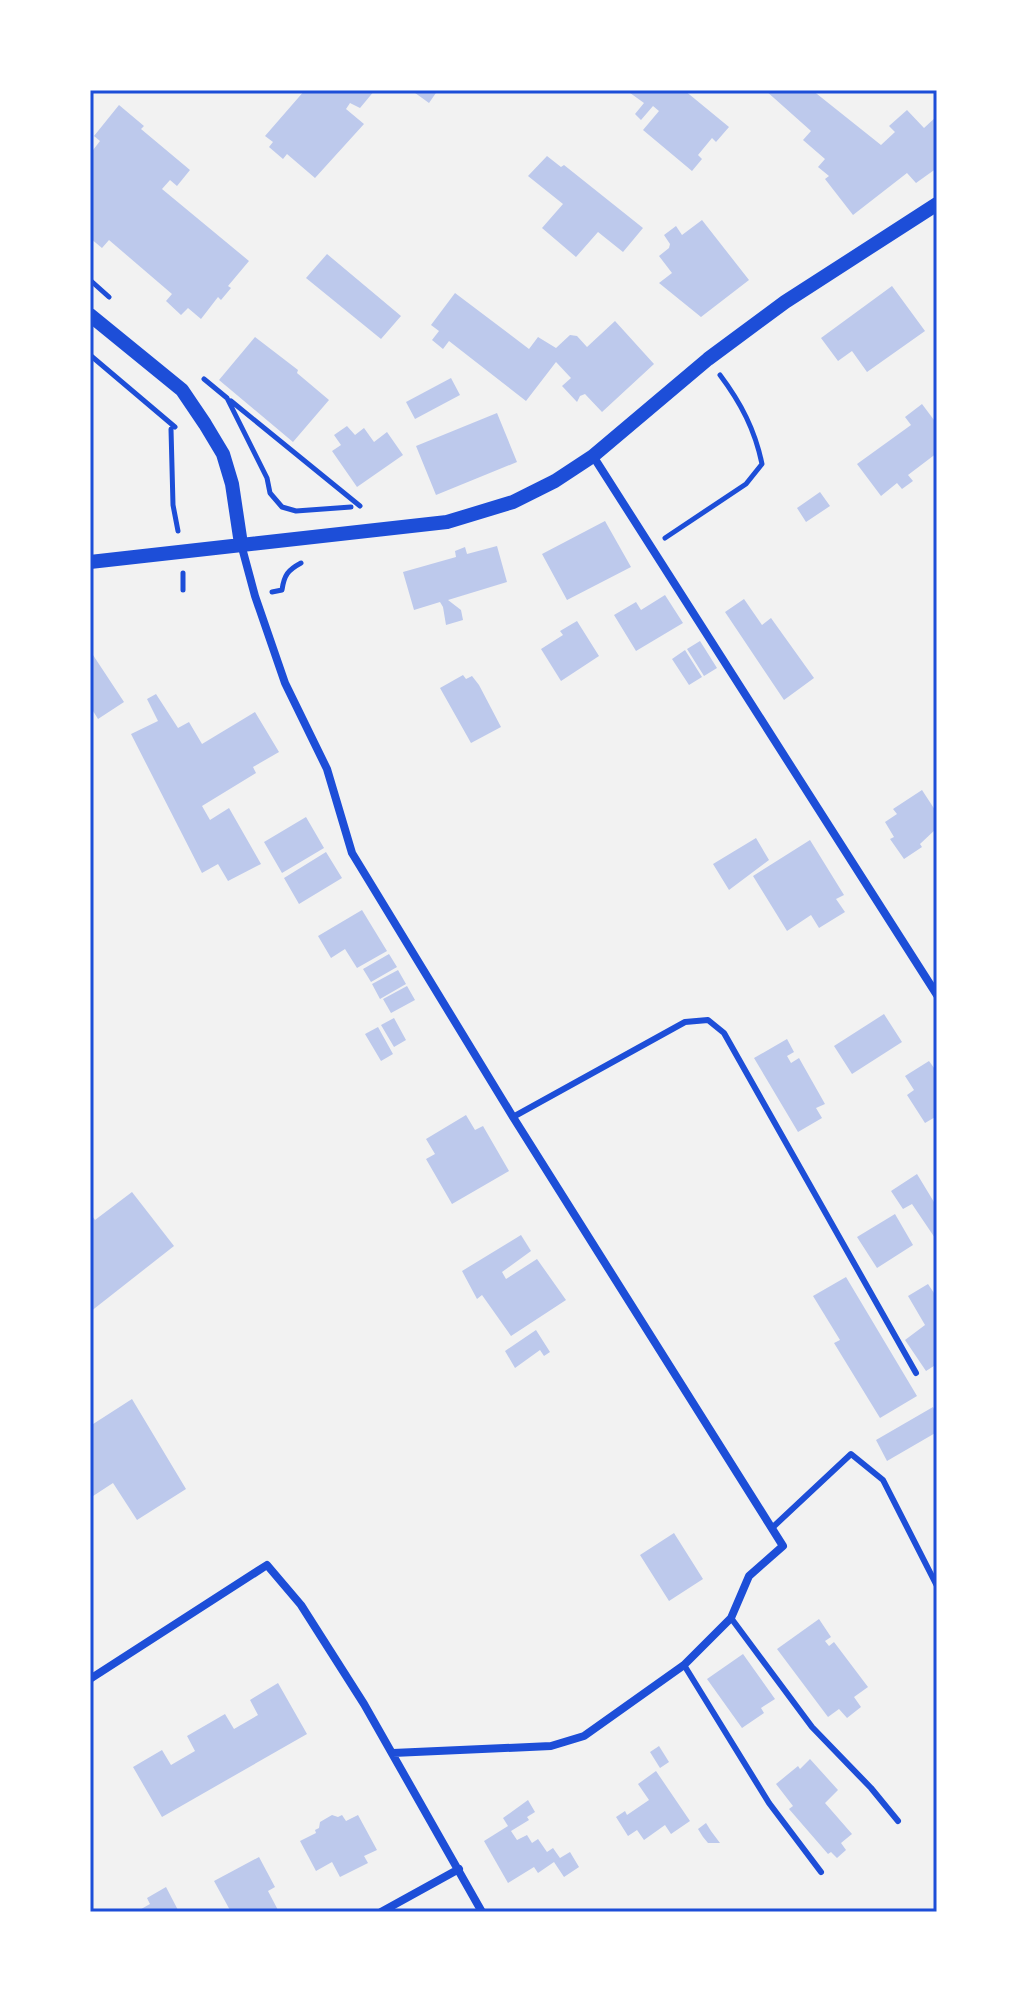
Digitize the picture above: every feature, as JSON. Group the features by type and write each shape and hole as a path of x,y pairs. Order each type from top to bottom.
{"street":[{"path":"90,562 447,522 513,502 555,481 593,456 708,359 785,302 937,204"},
{"path":"90,315 182,390 223,454 255,596 285,683 327,769 352,853 513,1117 783,1546 749,1576 731,1618 684,1665 584,1736 551,1746 393,1753"},
{"path":"593,456 937,995"},
{"path":"90,1679 267,1565 301,1605 393,1753 482,1912"},
{"path":"381,1912 459,1869"}],"lane":[{"path":"513,1117 685,1022 708,1020 724,1033 916,1373"},
{"path":"772,1528 851,1454 883,1480 937,1586"},
{"path":"731,1618 812,1727 898,1821"},
{"path":"684,1665 769,1803 821,1872"}],"path":[{"path":"90,280 114,301"},
{"path":"90,355 173,428 173,505"},
{"path":"651,548 746,484 762,464 757,438 740,401 708,359"},
{"path":"196,372 360,506"},
{"path":"227,398 267,478 270,493 282,507 296,511 372,506"},
{"path":"282,590 289,569 313,560"}],"building":[{"path":"305,90 375,90 360,108 350,103 346,109 364,124 315,178 287,154 283,159 269,147 273,142 265,136"},
{"path":"411,90 438,90 429,103"},
{"path":"626,90 684,90 729,127 716,142 712,138 698,155 702,159 692,171 643,130 659,111 653,106 641,120 635,114 644,103"},
{"path":"765,90 812,90 881,145 895,132 889,126 907,110 924,128 937,116 937,168 916,183 907,173 853,215 825,179 829,176 818,167 825,159 803,140 811,131"},
{"path":"119,105 144,126 141,129 190,170 177,186 170,180 162,189 249,261 228,286 231,288 221,300 218,297 201,319 188,308 181,315 166,301 172,294 109,240 102,248 90,238 90,154 100,141 94,136"},
{"path":"547,156 561,167 564,165 643,228 623,252 598,232 576,257 542,228 563,204 528,176"},
{"path":"702,220 749,280 701,317 659,283 672,273 659,256 670,244 664,235 676,226 682,235"},
{"path":"327,254 401,316 381,339 306,278"},
{"path":"892,286 925,331 867,372 852,351 838,361 821,338"},
{"path":"455,293 529,349 538,337 556,348 570,335 577,336 587,347 615,321 654,364 602,412 585,394 577,402 562,386 571,378 556,362 526,401 449,341 443,349 432,340 439,331 431,325"},
{"path":"255,337 298,370 297,373 329,400 293,442 219,380"},
{"path":"451,378 460,395 415,419 406,402"},
{"path":"922,404 937,424 937,453 908,475 913,481 902,489 897,483 881,496 857,464 911,425 905,417"},
{"path":"497,413 517,462 436,495 416,446"},
{"path":"347,426 355,435 364,428 374,442 387,432 403,455 357,487 332,451 341,445 334,435"},
{"path":"820,492 830,506 806,522 797,508"},
{"path":"605,521 631,567 567,600 542,554"},
{"path":"497,546 507,582 448,600 461,610 463,620 446,625 440,602 414,610 403,572 456,557 455,551 465,547 467,554"},
{"path":"665,595 683,623 636,651 614,615 636,602 641,610"},
{"path":"744,599 762,625 771,618 814,678 784,700 725,612"},
{"path":"577,621 599,656 561,681 541,649 563,635 560,631"},
{"path":"700,641 717,668 704,676 687,649"},
{"path":"685,650 702,677 689,685 672,659"},
{"path":"93,655 124,702 98,719 93,711 90,713 90,657"},
{"path":"463,675 466,679 472,676 479,685 501,727 471,743 440,688"},
{"path":"156,694 178,728 189,722 202,744 255,712 279,752 253,767 256,773 202,806 210,820 229,808 261,864 228,881 218,864 202,873 131,734 158,721 147,699"},
{"path":"922,790 937,813 937,828 920,844 922,847 904,859 890,839 894,837 885,822 897,814 893,809"},
{"path":"306,817 324,848 282,873 264,842"},
{"path":"756,838 769,860 729,890 713,864"},
{"path":"810,840 844,895 836,899 845,912 819,928 811,915 787,931 753,876"},
{"path":"326,852 342,878 299,904 284,878"},
{"path":"362,910 387,951 357,968 345,949 331,958 318,936"},
{"path":"389,954 397,967 371,982 363,969"},
{"path":"398,970 406,984 380,999 372,984"},
{"path":"407,986 415,1000 391,1013 383,999"},
{"path":"884,1014 902,1042 852,1074 834,1046"},
{"path":"394,1018 406,1040 394,1047 381,1025"},
{"path":"378,1027 393,1054 381,1061 365,1034"},
{"path":"787,1039 794,1052 787,1056 791,1063 799,1058 825,1104 816,1108 822,1118 798,1132 754,1058"},
{"path":"929,1061 937,1072 937,1116 925,1123 907,1095 914,1090 905,1076"},
{"path":"466,1115 475,1130 483,1126 509,1171 452,1204 426,1159 435,1154 426,1139"},
{"path":"917,1174 937,1207 937,1241 912,1204 903,1209 891,1191"},
{"path":"132,1192 174,1246 90,1312 90,1213 95,1220"},
{"path":"895,1214 913,1245 877,1268 857,1237"},
{"path":"521,1235 531,1251 502,1272 506,1279 537,1259 566,1300 511,1336 482,1295 477,1299 462,1271"},
{"path":"846,1277 917,1396 880,1418 834,1343 840,1340 813,1296"},
{"path":"928,1284 934,1293 937,1291 937,1364 926,1371 905,1340 925,1325 908,1296"},
{"path":"536,1330 550,1352 544,1356 540,1350 515,1368 505,1351"},
{"path":"132,1399 186,1489 137,1520 113,1483 90,1498 90,1426"},
{"path":"933,1407 937,1415 937,1432 887,1461 876,1440"},
{"path":"674,1533 703,1579 669,1601 640,1555"},
{"path":"819,1619 831,1637 825,1641 829,1646 834,1642 868,1687 854,1697 861,1707 847,1718 839,1709 828,1717 777,1649"},
{"path":"743,1654 775,1699 761,1708 764,1713 742,1728 707,1679"},
{"path":"278,1683 307,1734 162,1817 133,1767 162,1750 171,1765 195,1751 187,1736 225,1714 234,1729 258,1715 250,1700"},
{"path":"659,1746 669,1762 660,1768 650,1752"},
{"path":"810,1759 838,1790 825,1803 852,1834 841,1843 846,1850 837,1858 831,1852 828,1854 789,1809 793,1806 776,1784"},
{"path":"656,1771 690,1821 671,1834 665,1825 644,1840 637,1830 628,1836 616,1817 625,1811 627,1815 649,1800 638,1784"},
{"path":"528,1800 535,1812 527,1817 529,1820 511,1831 517,1840 527,1835 532,1843 538,1839 547,1852 553,1848 560,1858 570,1852 579,1867 564,1877 554,1862 538,1873 534,1867 508,1883 484,1841 508,1826 503,1818"},
{"path":"332,1815 342,1815 346,1821 358,1815 377,1850 364,1856 368,1863 340,1877 332,1862 316,1871 300,1841 316,1833 320,1822"},
{"path":"706,1823 720,1843 708,1843 703,1837 698,1829"},
{"path":"259,1857 275,1887 268,1891 279,1912 231,1912 214,1881"},
{"path":"166,1887 179,1912 136,1912 150,1904 147,1898"}]}
